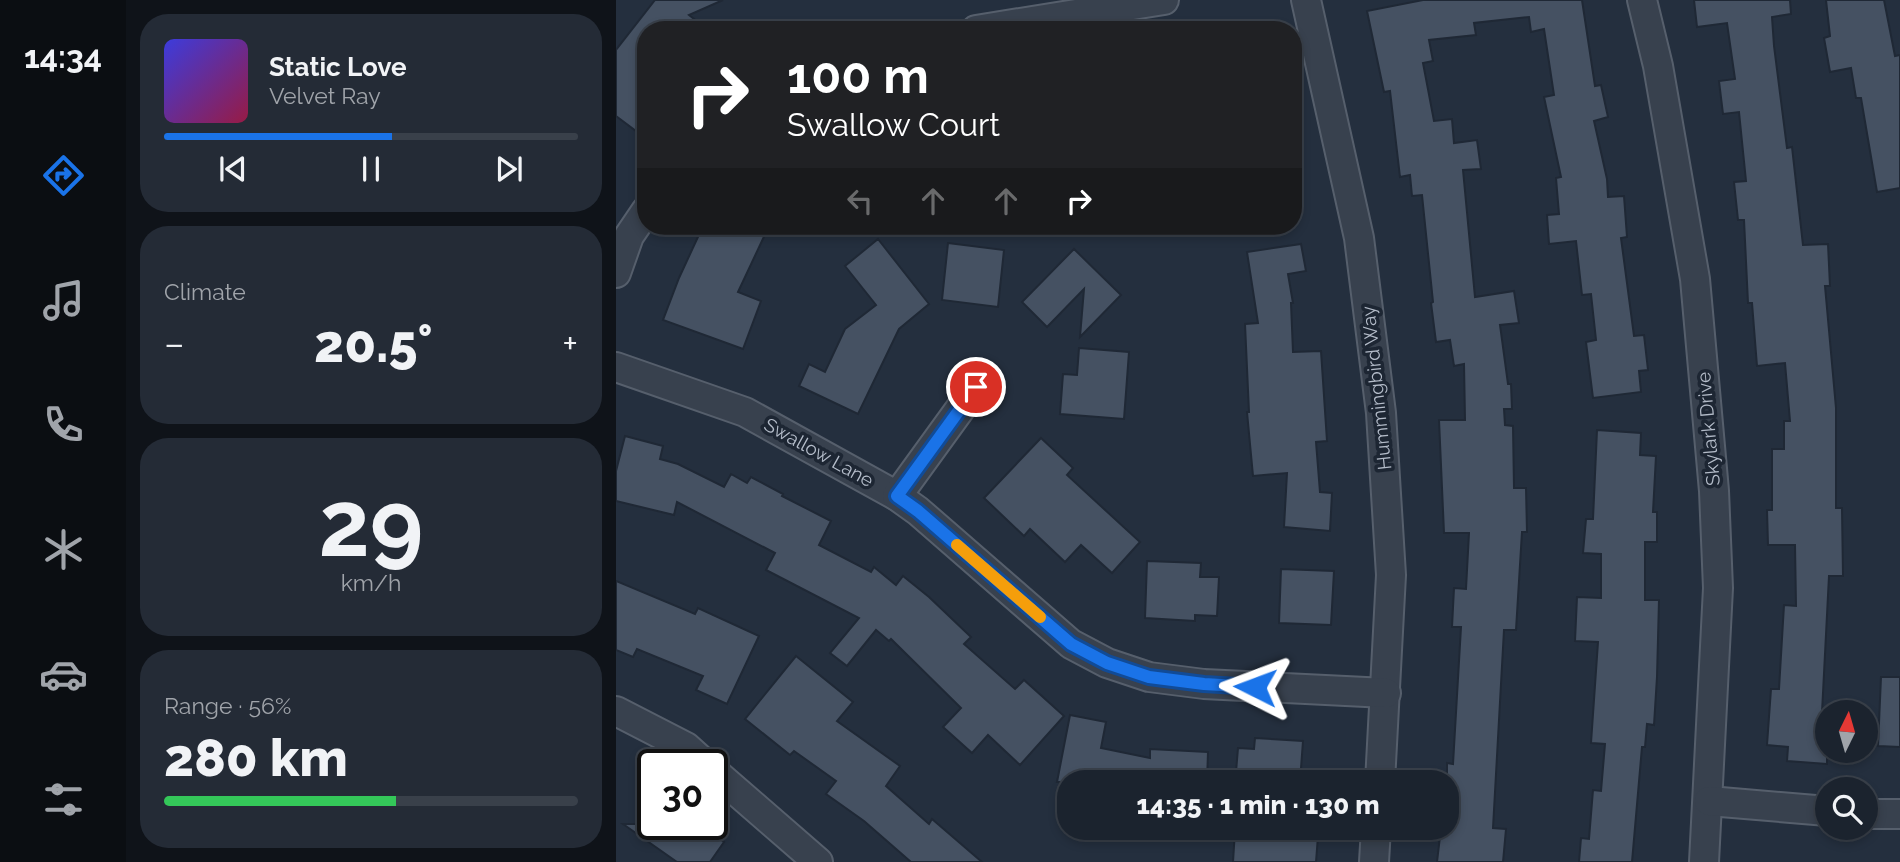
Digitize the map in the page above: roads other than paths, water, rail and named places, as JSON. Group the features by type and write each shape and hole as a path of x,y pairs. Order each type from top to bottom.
{"street":[{"path":"1032,21 1164,0"},
{"name":"Hummingbird Way","path":"1306,0 1359,238 1381,413 1391,575 1381,770"},
{"name":"Skylark Drive","path":"1642,0 1658,66 1695,279 1714,491 1718,587 1704,862"},
{"path":"616,274 629,236 637,224"},
{"name":"Swallow Lane","path":"616,367 745,412 897,496 918,511 1071,644 1107,663 1149,677 1204,684 1386,693"},
{"path":"897,496 976,387"},
{"path":"616,711 688,749"},
{"path":"728,784 818,862"},
{"path":"1709,801 1815,810"},
{"path":"1878,814 1900,814"},
{"path":"1374,862 1375,840"}]}
